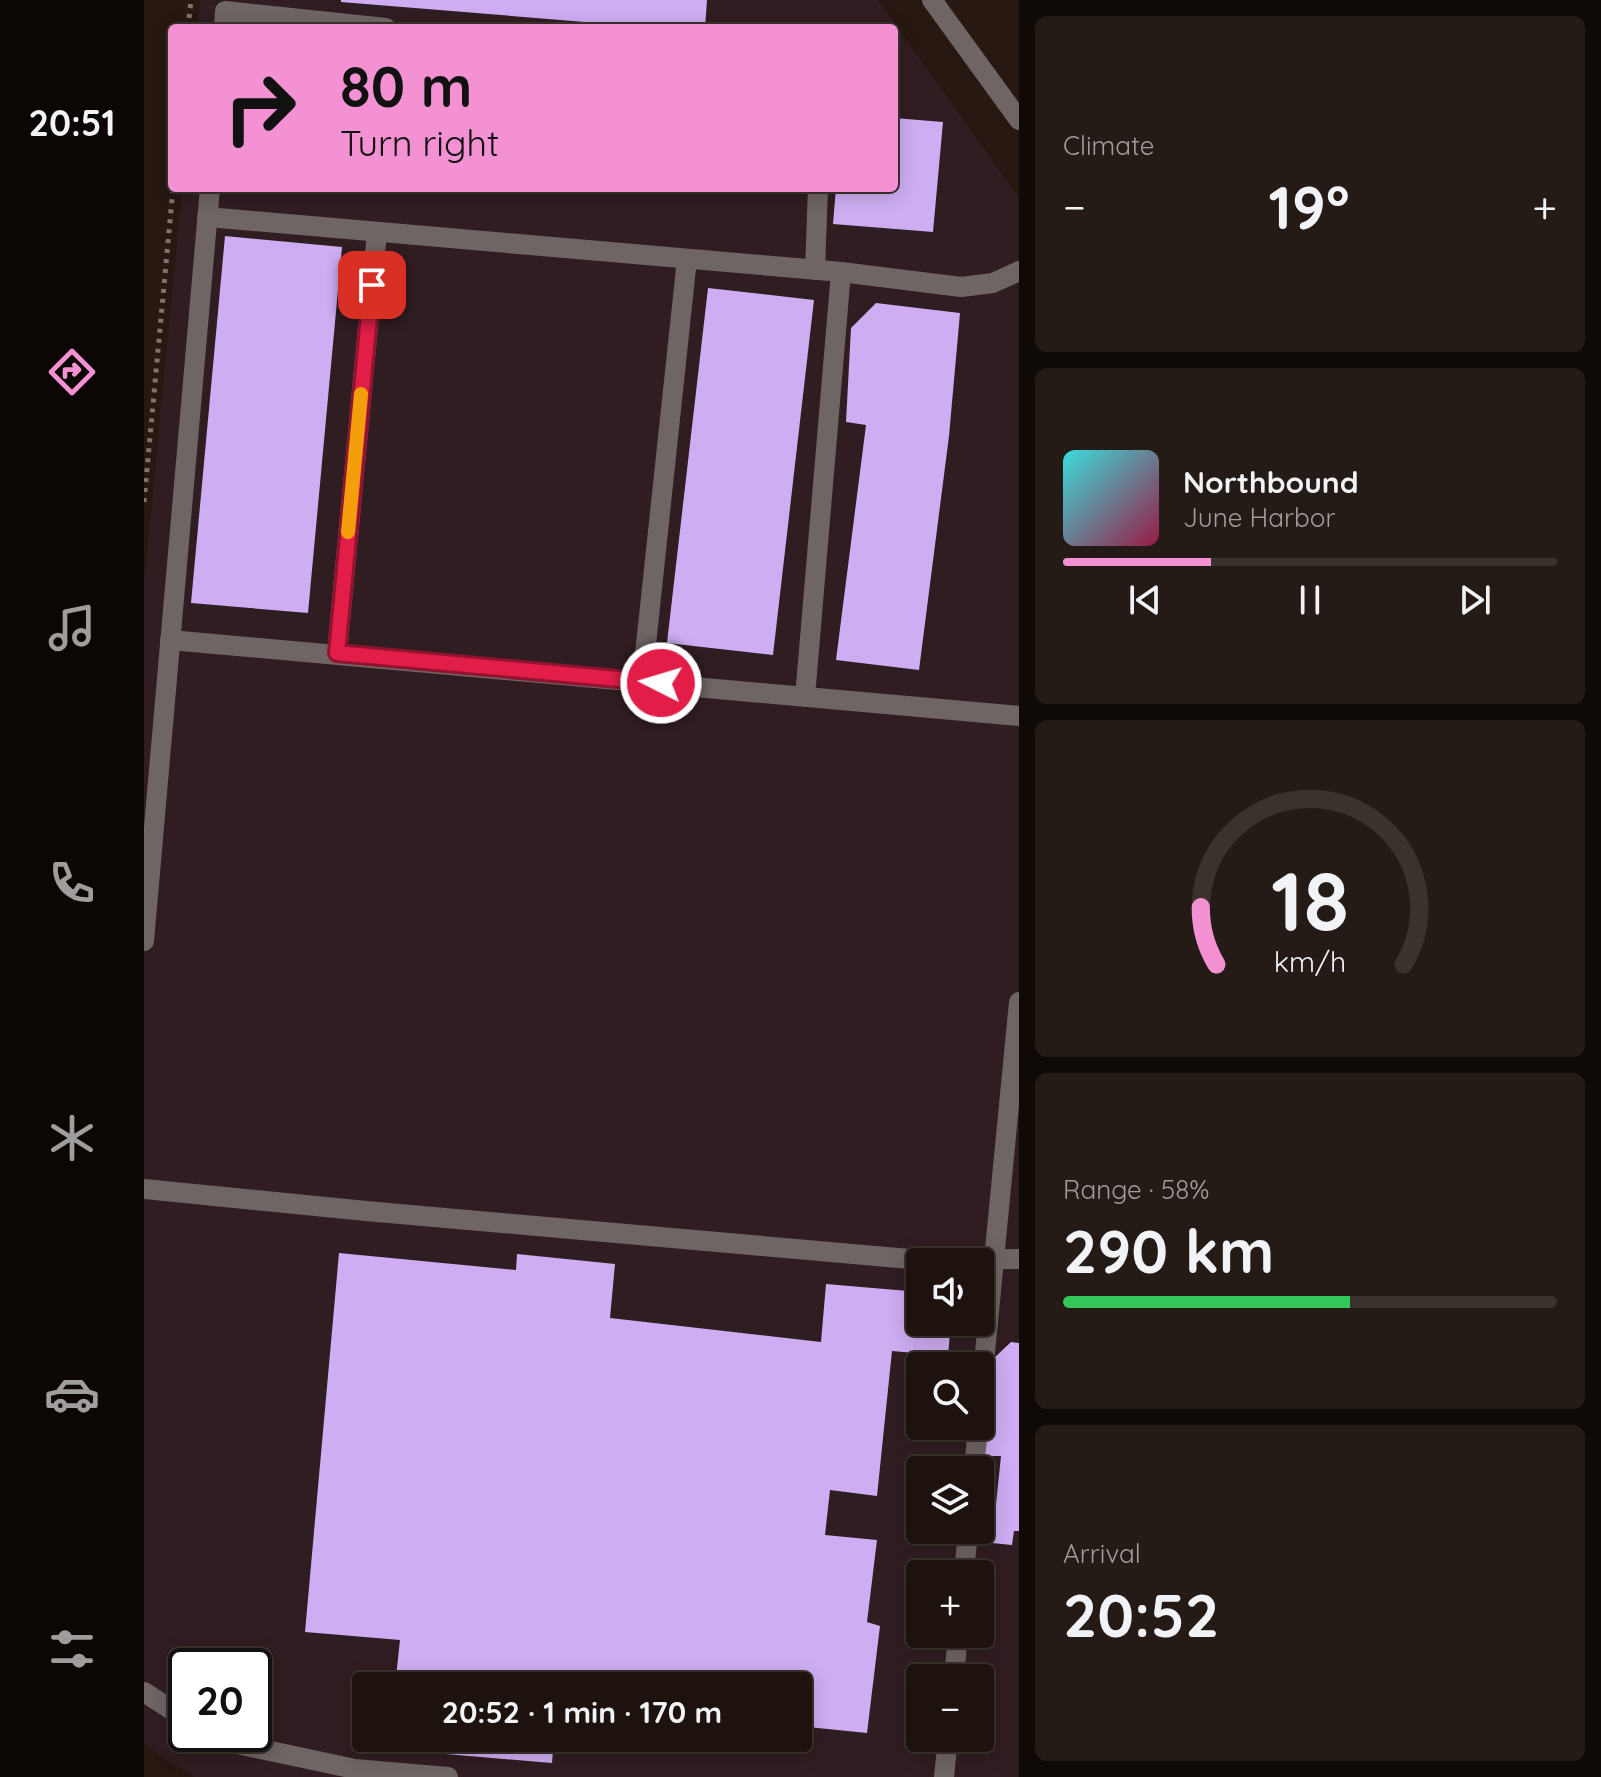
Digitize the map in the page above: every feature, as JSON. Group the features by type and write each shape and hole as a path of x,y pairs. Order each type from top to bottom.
{"street":[{"path":"932,0 1019,120"},
{"path":"225,13 343,24"},
{"path":"144,941 210,192"},
{"path":"815,270 818,192"},
{"path":"207,217 841,272 973,287 993,283 1019,271"},
{"path":"337,653 377,232"},
{"path":"642,682 687,259"},
{"path":"805,697 841,272"},
{"path":"170,640 1019,716"},
{"path":"1019,1002 994,1259 1019,1259"},
{"path":"144,1189 906,1259"},
{"path":"144,1692 168,1707"},
{"path":"272,1751 355,1769 448,1777"},
{"path":"944,1777 947,1752"}],"path":[{"path":"188,24 191,0"},
{"path":"144,502 173,192"}],"shaded area":[{"path":"200,0 878,0 895,24 197,24"},
{"path":"898,28 1019,198 1019,1777 194,1777 144,1744 144,585 182,192 898,192"}],"building":[{"path":"707,0 705,24 609,24 341,2"},
{"path":"898,118 943,122 933,232 833,224 836,192 898,192"},
{"path":"225,236 342,247 308,613 191,603"},
{"path":"708,288 814,300 773,655 667,643"},
{"path":"876,303 960,313 949,436 919,670 836,660 866,425 846,422 851,328"},
{"path":"339,1253 516,1270 517,1254 615,1264 610,1318 821,1342 826,1284 906,1291 906,1336 950,1336 948,1352 892,1351 877,1496 830,1490 825,1535 877,1540 867,1622 880,1626 867,1733 812,1727 812,1672 397,1672 400,1640 305,1632"},
{"path":"1011,1342 1019,1343 1019,1531 1014,1531 1012,1545 994,1543 1001,1456 984,1456 985,1440 994,1440 994,1358"},
{"path":"422,1752 553,1752 552,1763"}],"slow traffic":[{"path":"348,532 361,394"}],"route":[{"path":"372,285 337,653 661,683"}]}
